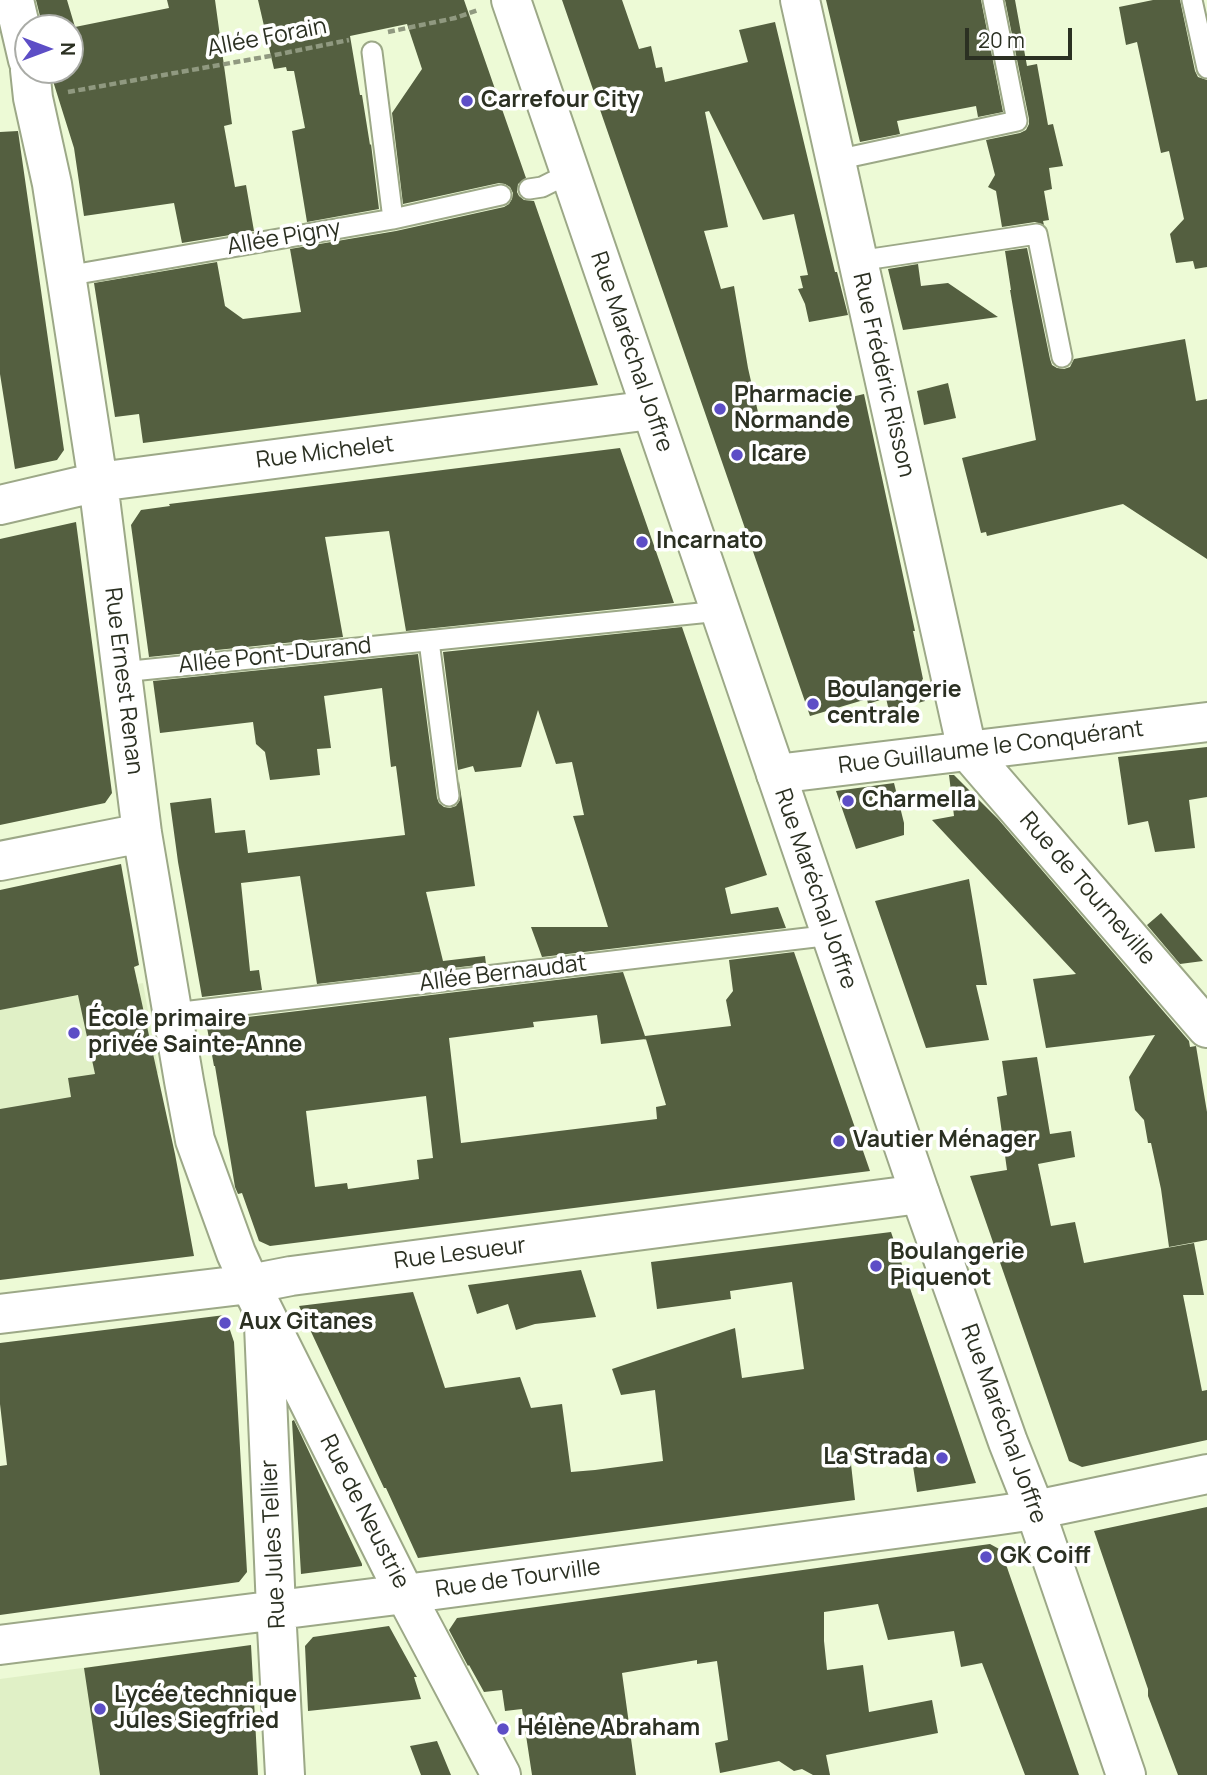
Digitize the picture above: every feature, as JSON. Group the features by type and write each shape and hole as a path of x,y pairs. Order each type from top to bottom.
{"street":[{"name":"Rue Frédéric Risson","path":"800,0 967,750"},
{"name":"Rue Maréchal Joffre","path":"496,5 570,173 920,1194 1008,1442 1035,1510 1126,1775"},
{"name":"Rue Ernest Renan","path":"26,84 52,184 98,482 142,833 195,1140 236,1253 257,1298"},
{"name":"Rue Michelet","path":"0,505 98,482 651,410"},
{"name":"Rue Guillaume le Conquérant","path":"776,774 1207,722"},
{"name":"Rue de Tourneville","path":"967,750 1207,1028"},
{"path":"0,862 142,833"},
{"name":"Rue Lesueur","path":"0,1314 257,1298 291,1276 920,1194"},
{"name":"Rue de Neustrie","path":"257,1298 405,1594 501,1775"},
{"name":"Rue Jules Tellier","path":"257,1298 285,1775"},
{"name":"Rue de Tourville","path":"0,1645 1035,1510 1207,1474"}],"lane":[{"path":"836,160 1017,121 993,0"},
{"path":"1192,0 1207,68"},
{"path":"374,43 393,219"},
{"path":"530,189 542,187 570,173"},
{"name":"Allée Pigny","path":"66,276 393,219 501,195"},
{"path":"858,261 1037,234 1062,357"},
{"name":"Allée Pont-Durand","path":"122,671 720,611"},
{"path":"429,641 449,796"},
{"name":"Allée Bernaudat","path":"173,1013 832,935"}],"path":[{"path":"374,43 496,5"},
{"name":"Allée Forain","path":"84,73 270,56 349,40"}],"shaded area":[{"path":"143,983 159,1073 81,1087 86,1127 0,1140 0,998 64,998"},
{"name":"Lycée technique Jules Siegfried","path":"194,1653 207,1775 0,1775 0,1679"}],"building":[{"path":"36,0 67,0 71,14 40,14"},
{"path":"167,0 215,0 232,124 224,126 235,187 246,185 254,231 182,243 174,203 84,216 74,148 54,84 84,84 84,25 169,8"},
{"path":"258,0 464,0 526,178 518,184 517,192 524,200 534,201 598,385 143,443 139,414 115,417 94,283 217,262 225,306 243,319 301,312 290,249 396,231 504,207 512,199 510,187 499,183 403,204 392,113 422,69 407,24 350,36 371,144 379,209 307,222 292,131 305,128 294,71 287,71 286,67 274,69"},
{"path":"562,0 622,0 639,49 651,46 656,68 662,67 665,82 748,62 739,30 775,22 835,272 848,315 809,322 798,289 803,288 800,276 808,275 794,214 763,220 709,111 705,112 728,227 704,231 721,289 734,286 762,430 839,419 835,401 864,394 915,631 925,701 889,711 886,698 868,704 867,699 810,716"},
{"path":"826,0 981,0 1003,112 978,117 976,106 897,121 900,134 860,142"},
{"path":"1005,0 1015,0 1027,66 1037,64 1048,125 1053,124 1063,166 1049,168 1052,189 1044,191 1049,220 1043,221 1044,225 1035,222 1002,227 996,191 988,187 995,175 986,140 1020,133 1026,130 1029,124"},
{"path":"1153,0 1180,0 1195,71 1198,77 1207,80 1207,267 1195,269 1193,261 1176,263 1170,234 1184,219 1169,151 1161,153 1137,42 1126,45 1119,7"},
{"path":"18,131 64,450 57,460 15,469 0,374 0,132"},
{"path":"1027,248 1050,359 1052,365 1057,368 1070,367 1074,359 1185,339 1196,401 1207,399 1207,559 1123,504 987,536 986,532 981,533 962,458 1036,440 1005,251"},
{"path":"918,264 921,286 948,283 998,317 903,330 888,269"},
{"path":"948,383 956,418 924,425 917,391"},
{"path":"620,448 674,603 406,631 389,531 325,537 343,637 149,657 131,525 141,510 170,506 169,504"},
{"path":"76,522 112,793 105,803 0,825 0,539"},
{"path":"682,627 767,875 725,888 731,914 778,907 786,928 542,957 531,927 608,927 573,816 584,815 572,762 556,764 538,710 521,767 475,772 473,766 458,770 443,652"},
{"path":"418,654 437,798 444,807 456,806 460,800 459,781 475,886 426,892 443,961 485,956 486,964 317,984 300,876 241,883 250,971 259,970 262,990 202,997 170,803 211,798 215,833 245,830 248,853 405,835 396,766 391,767 382,688 324,696 331,748 317,749 320,775 270,780 265,752 256,744 253,722 160,733 153,681"},
{"path":"1207,747 1207,797 1189,800 1195,848 1155,852 1148,821 1128,825 1118,757"},
{"path":"949,775 954,775 998,819 1189,1041 1190,1047 1196,1046 1207,1112 1207,1240 1169,1247 1151,1143 1148,1143 1144,1120 1135,1110 1129,1077 1155,1035 1046,1048 1033,979 1076,974 932,820 954,816"},
{"path":"894,783 904,823 904,835 856,849 836,791"},
{"path":"121,864 139,965 134,967 175,1154 194,1256 0,1280 0,1109 71,1097 68,1078 95,1074 78,995 0,1010 0,890"},
{"path":"969,879 987,985 976,985 989,1040 926,1048 875,901"},
{"path":"1161,913 1203,961 1180,964 1147,925"},
{"path":"794,952 870,1171 270,1246 259,1241 242,1193 238,1194 235,1187 206,1022 623,972 645,1037 731,1026 726,1000 733,991 729,960","holes":["597,1015 601,1044 646,1039 666,1105 656,1107 657,1119 461,1143 449,1038 534,1027 533,1022","426,1096 433,1158 417,1160 419,1179 348,1189 347,1183 315,1187 306,1111"]},
{"path":"1037,1057 1050,1134 1071,1131 1075,1157 1038,1164 1051,1226 1075,1222 1084,1263 1194,1243 1204,1295 1183,1295 1202,1391 1207,1390 1207,1440 1082,1467 1069,1461 970,1176 1007,1170 997,1097 1007,1095 1002,1061"},
{"path":"891,1232 976,1483 917,1492 910,1447 850,1455 855,1500 418,1558 299,1306 413,1292 445,1388 520,1377 531,1408 562,1404 571,1472 595,1470 663,1461 655,1390 621,1395 612,1369 735,1328 742,1378 804,1369 792,1282 730,1291 731,1299 657,1309 651,1262"},
{"path":"581,1270 596,1317 535,1324 516,1330 508,1304 477,1314 468,1285"},
{"path":"225,1315 234,1342 247,1572 239,1582 0,1615 0,1466 7,1465 0,1404 0,1343"},
{"path":"294,1420 362,1564 362,1566 301,1574"},
{"path":"1207,1507 1207,1775 1178,1775 1148,1696 1148,1689 1094,1531"},
{"path":"990,1544 1001,1550 1079,1775 1025,1775 982,1663 961,1667 954,1631 888,1640 878,1604 824,1612 827,1670 863,1665 869,1712 932,1700 938,1733 826,1755 830,1775 813,1775 802,1769 794,1771 779,1761 720,1773 715,1743 728,1740 717,1661 697,1664 697,1660 622,1673 636,1775 532,1775 522,1709 505,1711 502,1690 484,1692 449,1630 457,1618"},
{"path":"389,1626 417,1677 414,1677 421,1699 308,1711 305,1646 313,1637"},
{"path":"251,1645 258,1775 100,1775 84,1668"},
{"path":"437,1741 451,1775 421,1775 410,1746"}],"place":[{"name":"Carrefour City","path":"467,101"},
{"name":"Pharmacie Normande","path":"720,409"},
{"name":"Icare","path":"737,455"},
{"name":"Incarnato","path":"642,542"},
{"name":"Boulangerie centrale","path":"813,704"},
{"name":"Charmella","path":"848,801"},
{"name":"École primaire privée Sainte-Anne","path":"74,1033"},
{"name":"Vautier Ménager","path":"839,1141"},
{"name":"Boulangerie Piquenot","path":"876,1266"},
{"name":"Aux Gitanes","path":"225,1323"},
{"name":"La Strada","path":"942,1458"},
{"name":"GK Coiff","path":"986,1557"},
{"name":"Lycée technique Jules Siegfried","path":"100,1709"},
{"name":"Hélène Abraham","path":"503,1729"}]}
